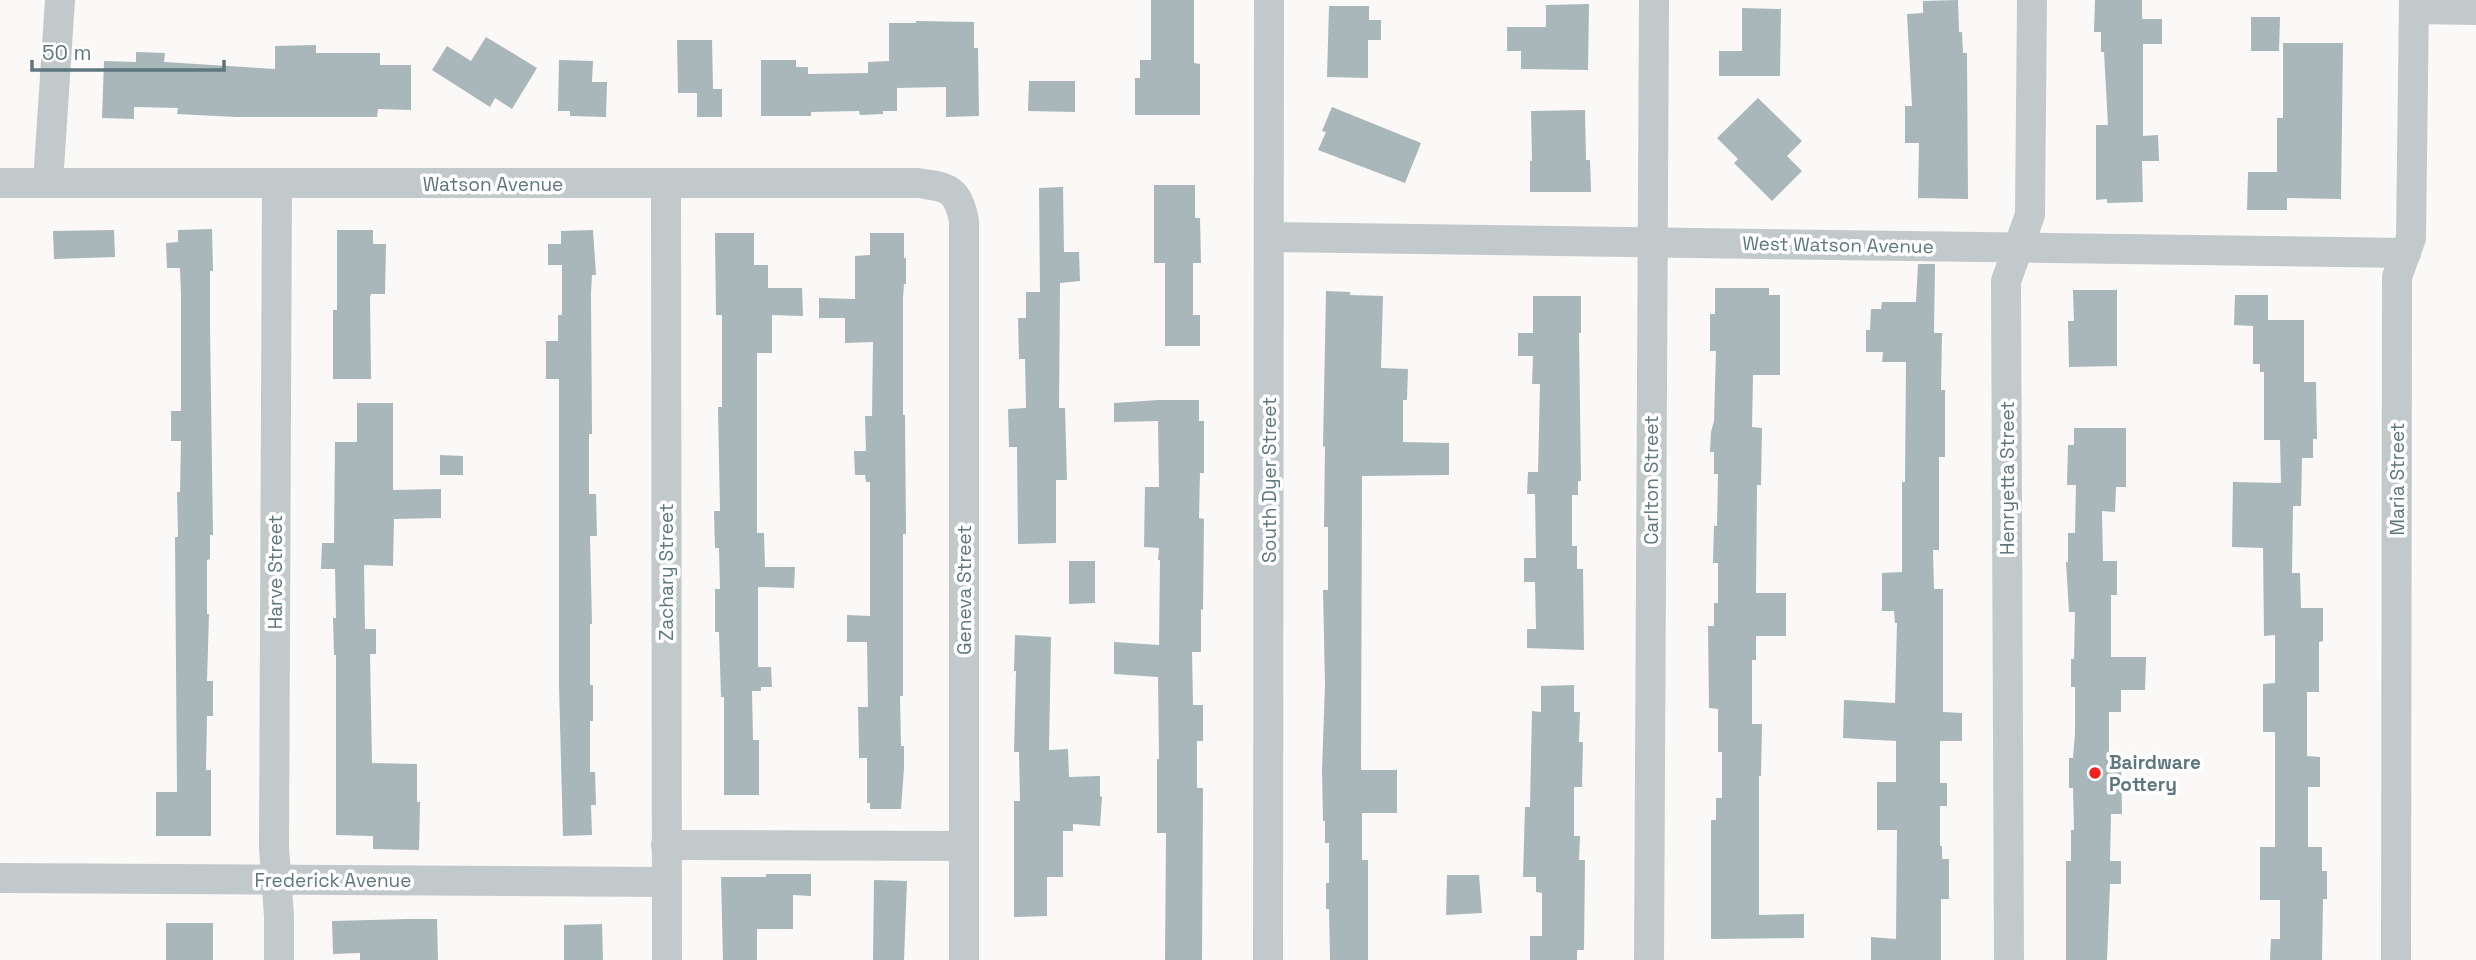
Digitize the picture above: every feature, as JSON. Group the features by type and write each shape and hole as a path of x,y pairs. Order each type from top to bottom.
{"street":[{"path":"48,183 60,0"},
{"name":"South Dyer Street","path":"1268,960 1269,0"},
{"name":"Carlton Street","path":"1649,960 1654,0"},
{"name":"Henryetta Street","path":"2009,960 2006,281 2030,215 2032,0"},
{"path":"2414,5 2476,10"},
{"name":"Maria Street","path":"2396,960 2397,277 2411,238 2414,5"},
{"name":"Watson Avenue","path":"0,183 918,183 953,191 961,205 964,221"},
{"name":"Harve Street","path":"277,184 274,848 279,960"},
{"name":"Zachary Street","path":"666,185 667,960"},
{"name":"Geneva Street","path":"964,221 964,960"},
{"name":"West Watson Avenue","path":"1269,237 2406,253"},
{"path":"666,845 964,846"},
{"name":"Frederick Avenue","path":"0,878 667,882"}],"building":[{"path":"1151,0 1194,0 1194,63 1200,64 1200,115 1135,115 1135,78 1140,78 1140,60 1151,60"},
{"path":"1958,0 1959,32 1962,32 1963,53 1967,53 1968,199 1918,198 1919,143 1905,143 1905,106 1912,106 1907,14 1923,13 1923,1"},
{"path":"2095,0 2142,0 2142,19 2162,19 2162,44 2143,44 2143,136 2158,135 2159,161 2142,161 2143,202 2107,203 2107,199 2096,200 2096,125 2108,125 2101,32 2094,32"},
{"path":"1589,4 1588,70 1521,69 1521,51 1507,51 1507,27 1546,27 1546,5"},
{"path":"1329,6 1369,6 1369,20 1381,20 1381,40 1368,40 1368,78 1327,77"},
{"path":"1742,8 1781,9 1780,76 1719,76 1719,51 1742,51"},
{"path":"2251,17 2280,17 2279,51 2251,51"},
{"path":"974,22 974,48 978,48 979,116 946,117 946,87 897,88 897,111 883,111 883,114 860,115 859,111 811,112 811,116 761,116 761,60 796,60 796,67 808,67 808,74 868,73 868,62 889,61 889,23"},
{"path":"486,37 537,68 512,109 495,98 490,107 432,70 447,46 471,61"},
{"path":"677,40 712,40 713,89 722,89 722,117 697,117 697,93 678,93"},
{"path":"2283,43 2343,43 2341,199 2287,198 2287,210 2247,210 2248,172 2277,172 2277,118 2283,118"},
{"path":"316,45 316,53 380,53 380,65 411,65 411,110 378,109 377,117 236,117 177,114 178,108 134,107 134,119 102,118 104,61 136,62 136,52 165,53 164,62 275,69 275,46"},
{"path":"559,60 593,61 592,82 607,82 606,117 570,116 570,111 558,111"},
{"path":"1029,81 1075,81 1075,112 1028,111"},
{"path":"1758,98 1802,141 1787,156 1802,171 1772,201 1734,163 1738,159 1717,138"},
{"path":"1332,107 1421,143 1405,183 1318,150"},
{"path":"1585,110 1586,160 1590,160 1591,192 1530,192 1531,111"},
{"path":"1154,185 1195,185 1195,218 1200,218 1201,263 1193,263 1193,315 1200,315 1200,346 1165,346 1165,263 1154,263"},
{"path":"1063,187 1064,252 1079,252 1080,281 1060,283 1059,408 1065,408 1067,480 1056,480 1056,543 1018,544 1017,447 1009,447 1008,409 1026,408 1025,359 1019,359 1018,318 1026,318 1026,292 1040,292 1039,188"},
{"path":"212,229 210,327 213,535 210,535 210,559 207,560 207,681 213,681 213,716 207,716 206,770 211,770 211,836 156,836 156,792 177,792 175,537 178,537 177,492 180,492 181,441 171,441 171,411 181,411 181,294 180,268 167,268 166,243 178,242 178,230"},
{"path":"114,230 115,257 54,259 53,231"},
{"path":"337,230 373,230 373,244 386,244 385,294 371,294 370,297 371,379 333,379 333,310 337,310"},
{"path":"593,230 596,275 592,275 591,293 592,434 589,434 589,494 596,494 597,536 590,536 590,685 593,685 593,721 590,721 590,772 595,772 596,805 591,805 592,835 563,836 559,686 559,379 546,379 546,341 558,341 558,315 562,315 562,265 548,265 548,244 561,244 561,231"},
{"path":"715,233 754,233 754,265 768,265 768,288 802,288 803,316 772,315 772,353 757,353 757,533 764,533 765,567 795,567 794,588 758,587 758,667 771,667 772,687 761,687 761,691 752,691 753,740 759,740 759,795 724,795 724,697 721,697 719,632 715,632 715,589 720,589 719,548 715,548 714,511 720,511 718,407 722,407 722,315 716,315"},
{"path":"870,233 904,233 906,258 903,298 906,534 903,534 903,696 900,696 901,746 904,746 901,809 870,809 870,803 867,803 867,758 859,758 858,707 868,707 867,642 847,642 847,615 870,616 870,482 866,482 865,475 855,475 854,451 866,451 865,416 872,416 873,342 845,343 845,318 819,318 819,298 855,299 855,256 870,255"},
{"path":"1918,264 1935,264 1934,333 1942,333 1941,390 1945,390 1945,457 1939,457 1939,550 1933,550 1934,589 1943,589 1943,712 1962,713 1962,741 1940,741 1940,783 1947,783 1947,806 1940,806 1940,846 1942,859 1949,859 1949,899 1941,899 1941,960 1871,960 1871,937 1896,939 1897,830 1877,830 1877,782 1896,782 1896,741 1843,738 1844,700 1895,703 1897,623 1894,611 1882,611 1882,573 1902,572 1906,362 1882,362 1883,352 1866,352 1866,330 1870,330 1871,309 1881,309 1882,302 1916,302"},
{"path":"1715,288 1769,288 1769,295 1780,295 1780,375 1753,375 1752,427 1762,428 1761,485 1757,485 1756,593 1786,593 1786,636 1756,636 1756,660 1752,660 1752,724 1762,724 1759,776 1759,915 1804,914 1804,938 1711,939 1711,820 1716,820 1716,798 1722,798 1718,709 1709,708 1708,626 1714,626 1714,603 1718,603 1718,563 1713,563 1718,474 1714,474 1714,452 1710,452 1714,421 1716,351 1710,351 1710,314 1715,314"},
{"path":"2073,290 2117,290 2117,366 2069,367 2068,321 2074,321"},
{"path":"1326,291 1383,296 1381,368 1408,369 1407,400 1403,400 1403,442 1449,443 1449,475 1362,476 1361,770 1397,770 1397,813 1362,813 1362,860 1368,860 1368,960 1330,960 1329,909 1326,909 1329,843 1325,843 1322,770 1325,685 1323,590 1328,590 1328,527 1324,527 1325,446 1323,447"},
{"path":"2235,295 2268,295 2268,320 2304,320 2304,382 2316,382 2317,439 2313,439 2313,458 2302,458 2301,506 2293,506 2292,573 2300,573 2301,608 2323,608 2323,641 2319,642 2319,692 2307,692 2307,756 2320,757 2320,787 2308,787 2308,847 2322,847 2322,871 2327,871 2327,899 2323,899 2322,960 2270,960 2271,939 2280,939 2280,900 2260,900 2260,847 2275,847 2275,732 2263,732 2263,684 2275,683 2275,635 2264,636 2263,548 2232,547 2233,482 2281,483 2280,440 2264,440 2264,372 2260,372 2260,364 2253,364 2253,326 2234,325"},
{"path":"1533,296 1581,296 1581,481 1578,481 1578,495 1572,495 1572,546 1577,546 1577,569 1583,569 1584,650 1527,648 1527,629 1536,629 1535,582 1524,582 1524,558 1536,558 1535,494 1527,494 1528,472 1538,472 1540,384 1532,384 1533,356 1518,356 1518,333 1533,333"},
{"path":"1199,400 1199,421 1204,421 1204,473 1200,473 1199,518 1204,519 1201,652 1192,652 1193,705 1203,705 1203,741 1197,741 1197,788 1203,788 1202,960 1165,960 1166,833 1157,833 1158,677 1114,674 1114,642 1159,645 1160,560 1159,548 1144,547 1145,487 1159,487 1158,421 1114,422 1114,403"},
{"path":"357,403 393,403 393,490 441,489 441,518 394,519 393,566 364,565 365,629 376,629 376,654 370,654 372,763 417,764 417,802 420,802 419,850 373,849 373,836 336,835 336,655 333,618 336,618 335,569 321,569 322,543 334,543 335,442 357,442"},
{"path":"2074,428 2126,428 2126,487 2116,487 2115,512 2102,511 2103,561 2117,561 2117,595 2111,595 2111,657 2146,657 2145,690 2121,690 2121,712 2109,712 2109,758 2121,758 2122,814 2111,814 2110,861 2121,861 2121,884 2110,884 2107,960 2066,960 2066,861 2071,861 2071,830 2074,830 2069,758 2073,758 2075,733 2075,687 2071,687 2071,659 2074,659 2075,612 2069,612 2066,562 2068,533 2075,533 2076,485 2067,485 2068,445 2074,445"},
{"path":"440,455 463,456 463,475 440,475"},
{"path":"1069,561 1095,561 1095,603 1069,604"},
{"path":"1015,635 1051,637 1049,750 1068,749 1069,777 1100,776 1100,826 1073,824 1073,831 1063,831 1063,877 1047,877 1047,916 1014,917 1014,801 1020,801 1019,752 1014,752"},
{"path":"1574,685 1574,712 1580,712 1579,742 1583,742 1582,787 1574,787 1574,836 1580,836 1579,860 1585,860 1584,950 1577,950 1577,960 1530,960 1530,936 1542,936 1542,893 1536,892 1536,877 1523,877 1525,807 1530,807 1532,711 1541,712 1541,686"},
{"path":"766,874 811,874 811,896 793,895 793,929 757,929 757,960 723,960 721,877 766,877"},
{"path":"1447,875 1479,875 1482,913 1446,915"},
{"path":"874,880 907,881 904,960 873,960"},
{"path":"437,919 438,960 360,960 360,953 333,954 332,921"},
{"path":"166,923 213,923 213,960 166,960"},
{"path":"602,924 603,960 564,960 564,925"}],"place":[{"name":"Bairdware Pottery","path":"2095,773"}]}
